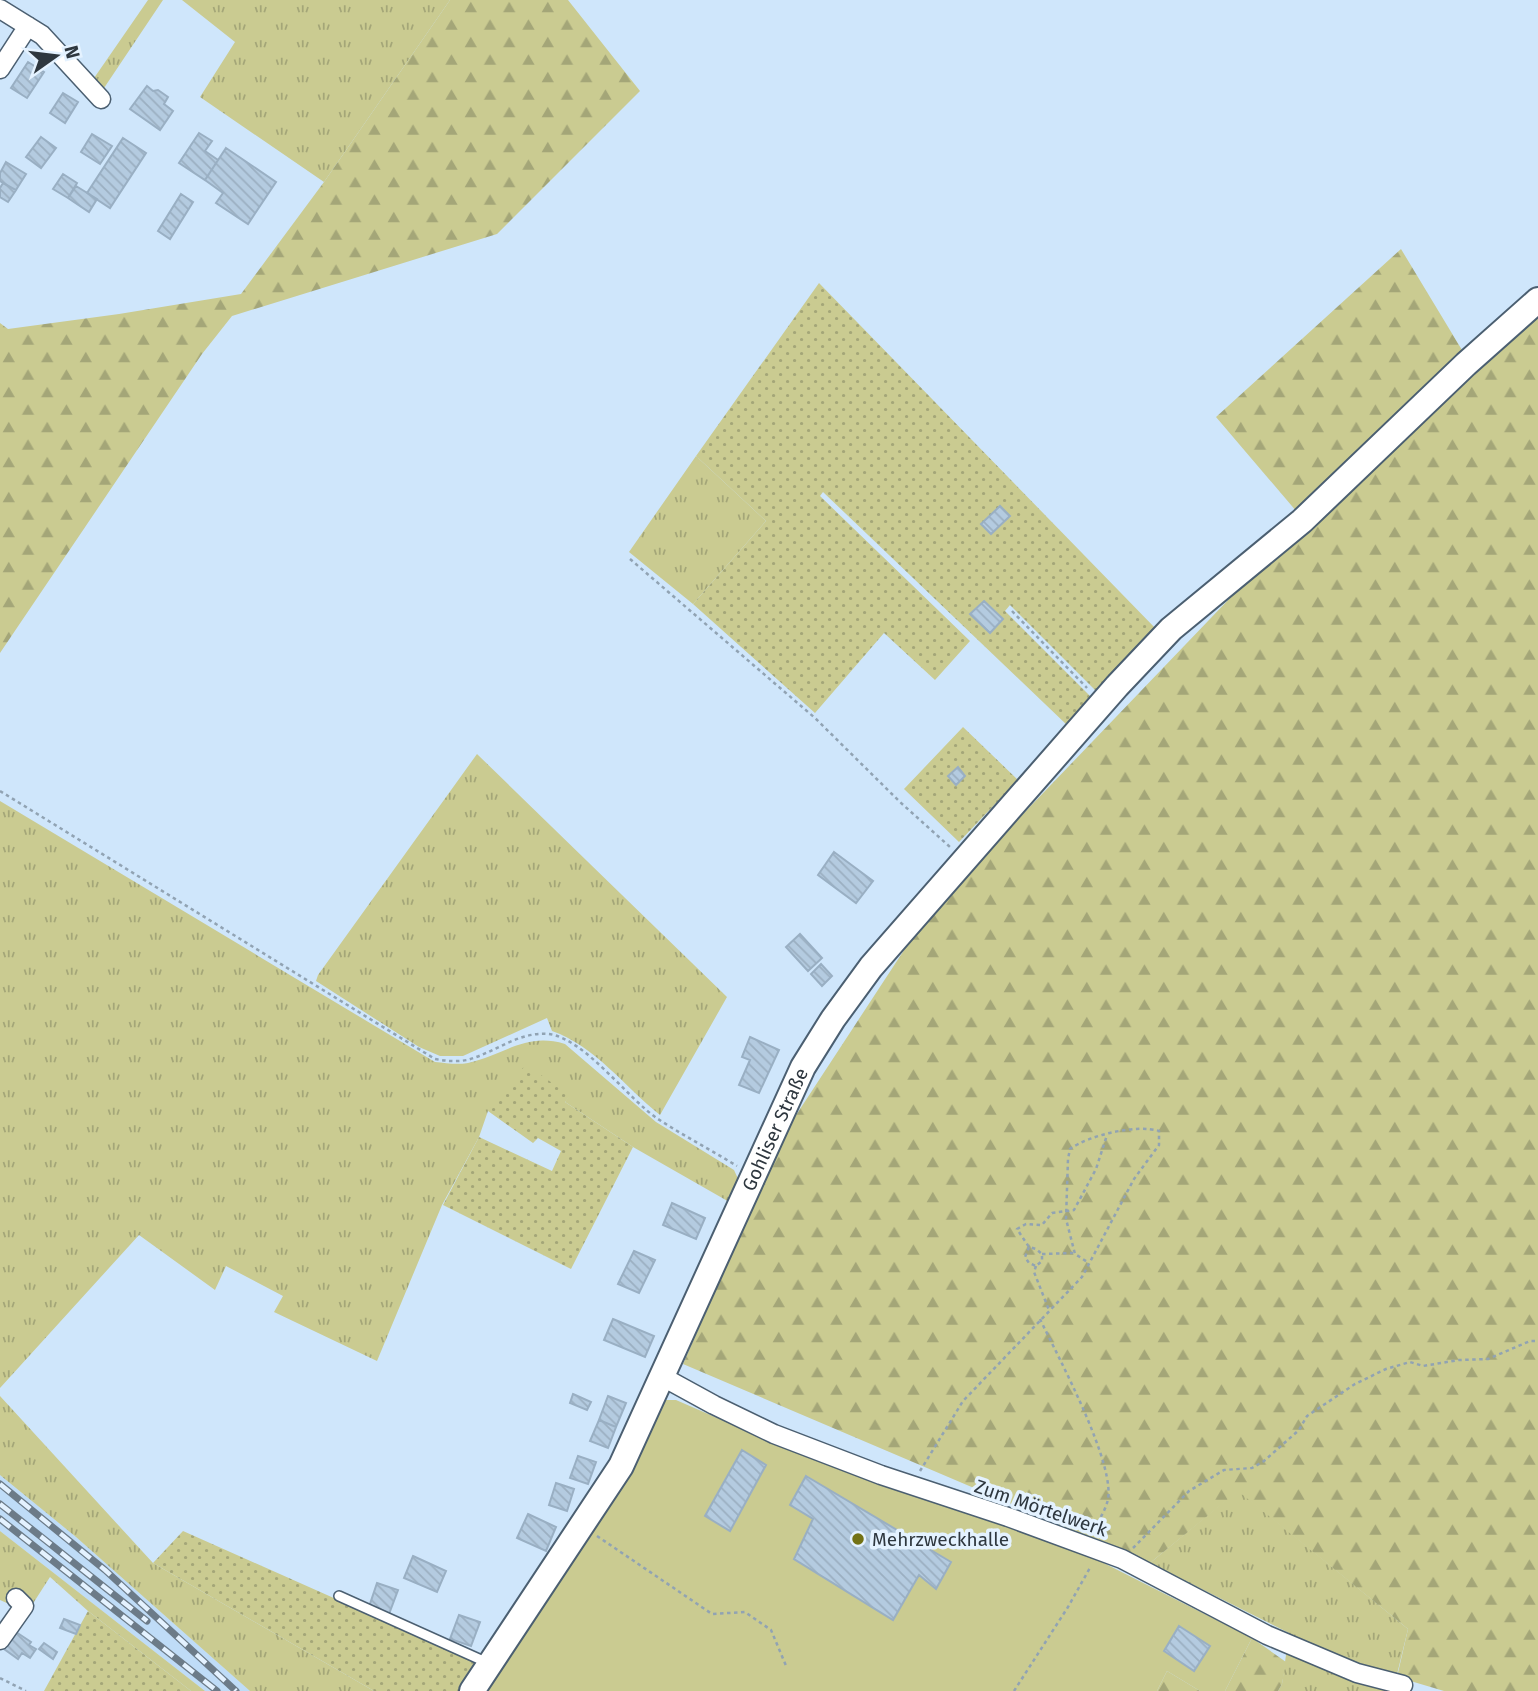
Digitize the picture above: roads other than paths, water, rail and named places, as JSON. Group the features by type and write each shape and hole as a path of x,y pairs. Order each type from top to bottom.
{"street":[{"path":"0,9 28,26 58,51 101,99"},
{"path":"0,69 28,26"},
{"name":"Gohliser Straße","path":"472,1691 621,1466 803,1067 833,1019 877,959 1102,703 1171,629 1302,521 1466,363 1538,300"},
{"name":"Zum Mörtelwerk","path":"661,1376 774,1434 1122,1559 1267,1635 1357,1673 1403,1685"},
{"path":"0,1640 24,1605 16,1598"}],"lane":[{"path":"339,1596 490,1664"}],"railway":[{"path":"0,1484 105,1570 236,1691"},
{"path":"0,1504 147,1621"},
{"path":"0,1519 217,1691"}],"place":[{"name":"Mehrzweckhalle","path":"858,1539"}]}
